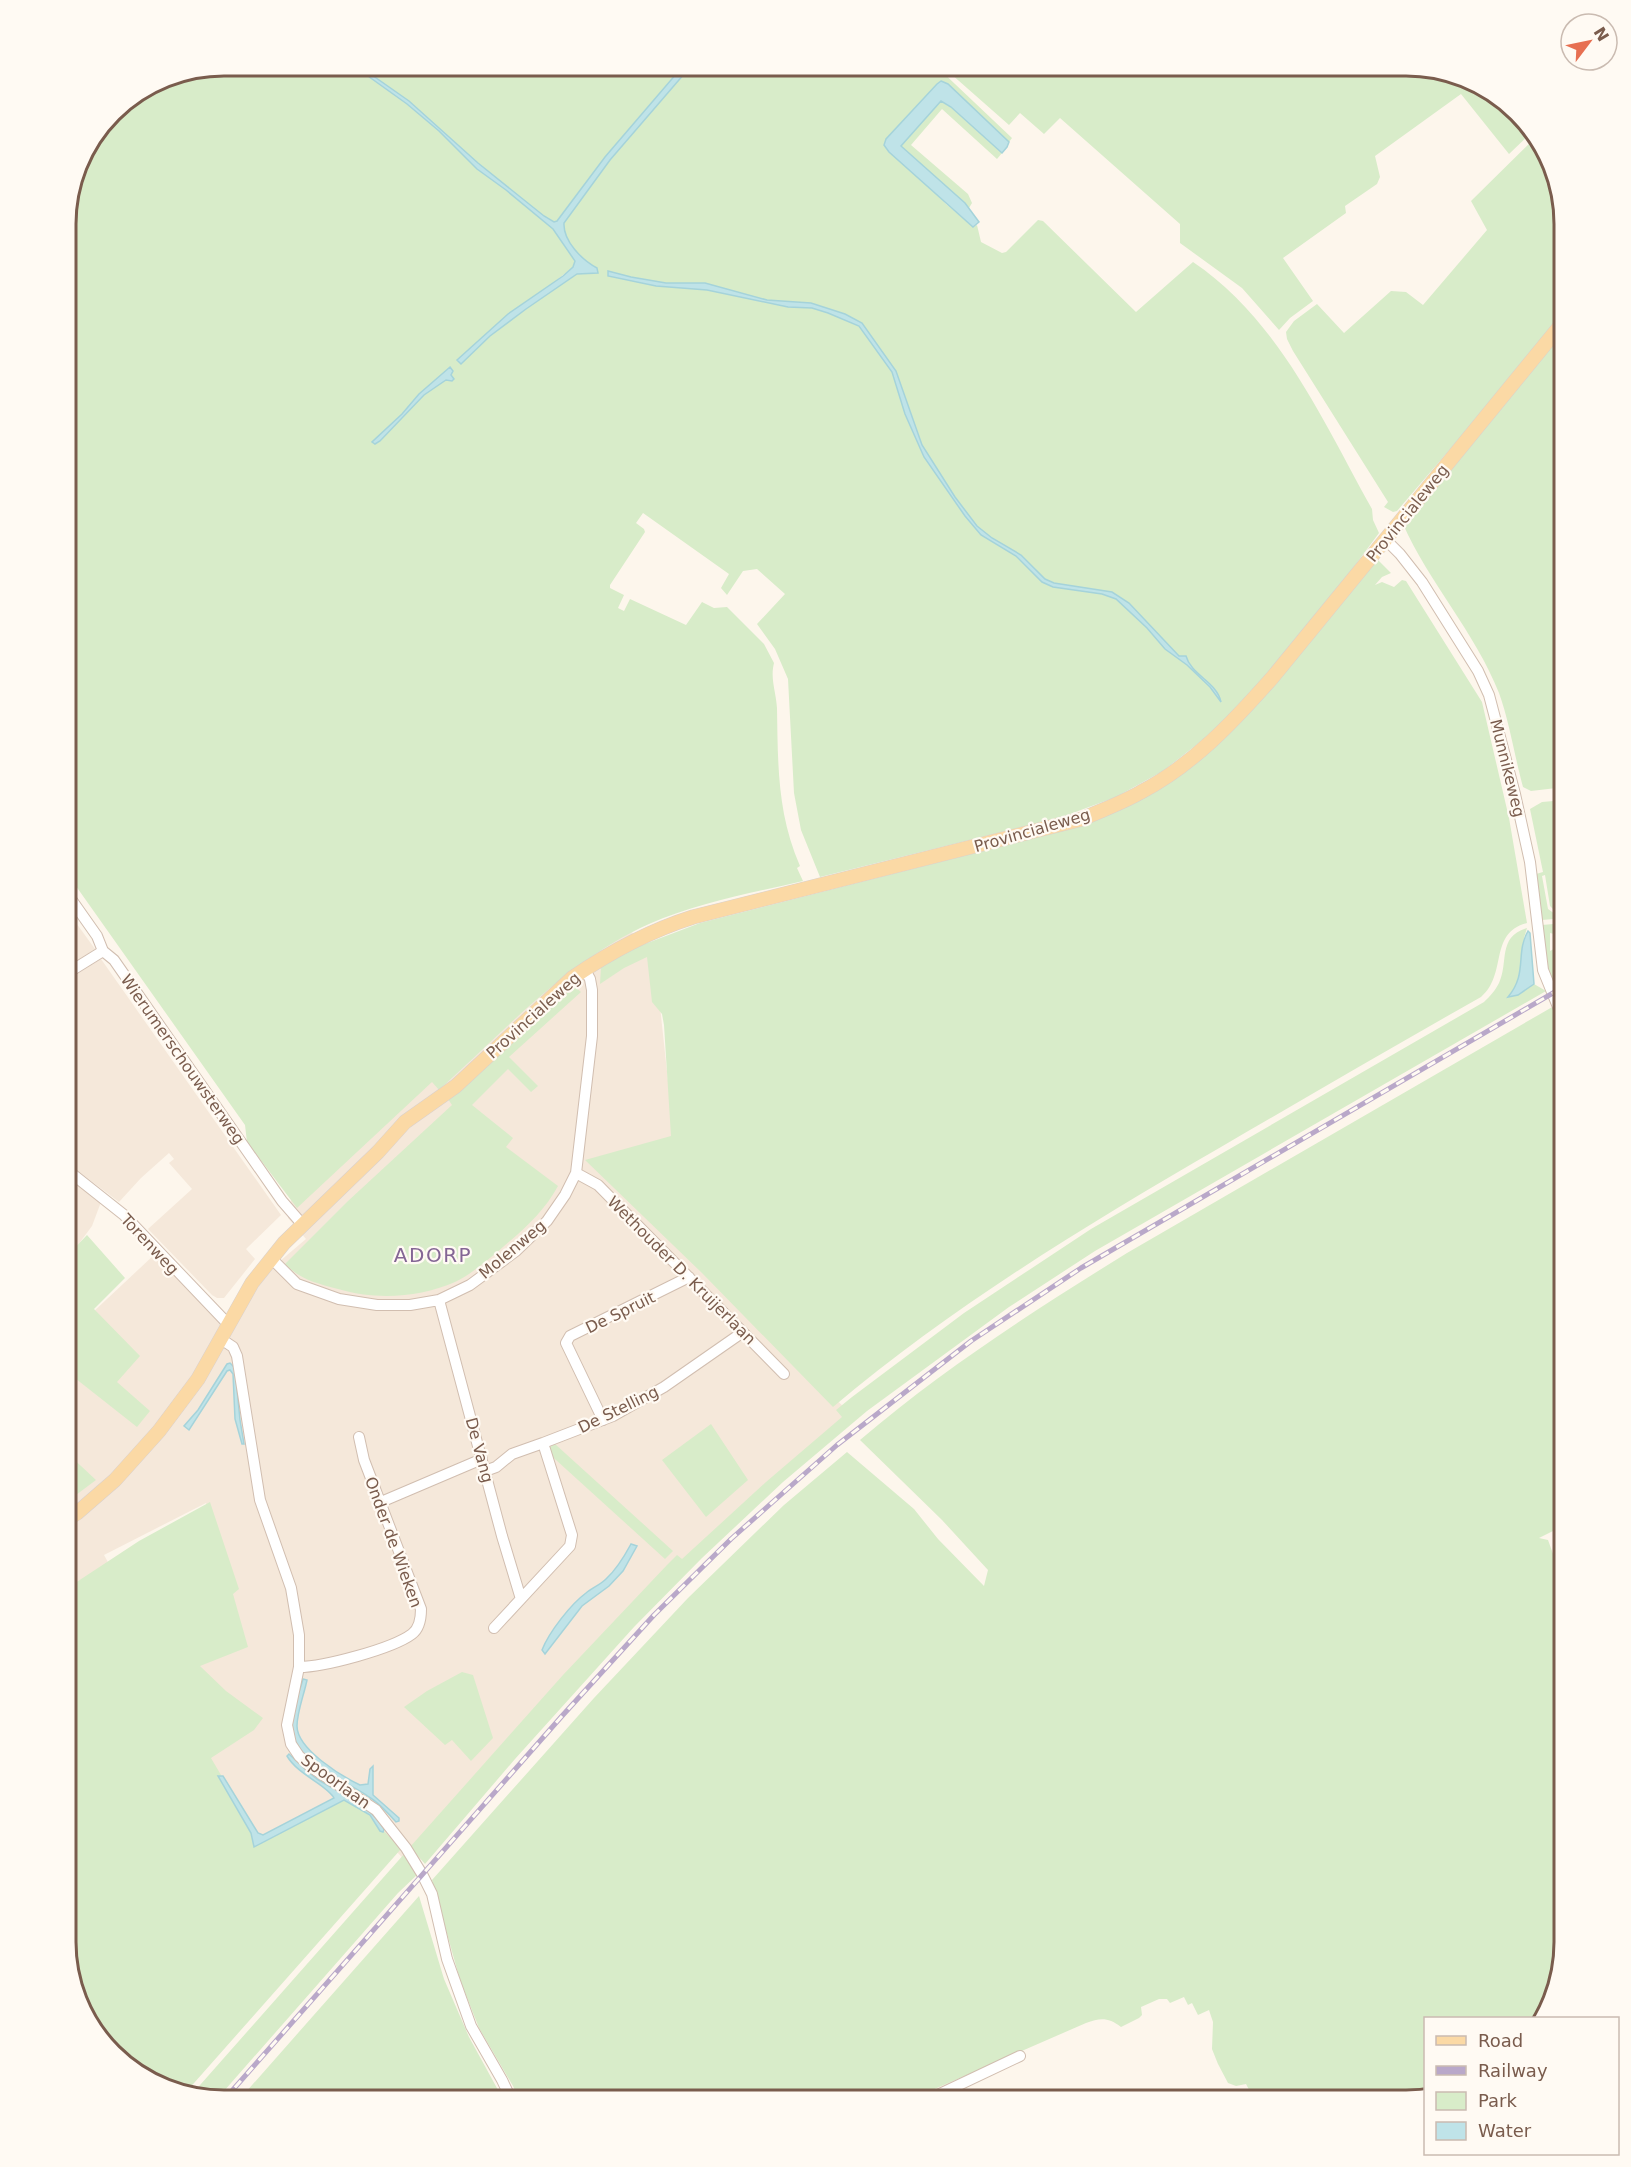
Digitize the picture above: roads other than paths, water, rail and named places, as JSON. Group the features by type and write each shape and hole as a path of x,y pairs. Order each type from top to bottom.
{"main road":[{"name":"Provincialeweg","path":"76,1512 115,1480 159,1431 192,1387 246,1293 271,1258 302,1224 378,1152 427,1117 456,1086 572,978 640,937 686,919 1082,819 1142,792 1209,744 1244,710 1554,333"}],"street":[{"name":"Munnikeweg","path":"1385,539 1422,582 1478,671 1489,695 1515,794 1531,869 1543,970 1554,997"},
{"name":"Wierumerschouwsterweg","path":"77,907 97,936 103,951 114,960 282,1201 302,1224"},
{"path":"77,967 103,951"},
{"name":"Molenweg","path":"271,1258 297,1284 339,1299 377,1305 399,1305 440,1299 470,1285 516,1251 547,1221 565,1195 576,1173 592,1036 592,990 585,970"},
{"name":"Wethouder D. Kruijerlaan","path":"576,1173 598,1185 784,1374"},
{"name":"Torenweg","path":"76,1177 124,1215 228,1324"},
{"name":"De Spruit","path":"603,1420 566,1343 570,1336 689,1277"},
{"name":"De Vang","path":"440,1299 521,1599"},
{"name":"De Stelling","path":"381,1502 484,1465 496,1467 512,1454 603,1420 664,1387 743,1332"},
{"name":"Spoorlaan","path":"220,1339 233,1347 237,1356 260,1500 291,1588 299,1635 299,1667 287,1719 287,1732 291,1744 299,1756 311,1767 376,1810 406,1848 432,1894 447,1959 471,2026 507,2090"},
{"name":"Onder de Wieken","path":"299,1667 314,1667 377,1649 413,1634 420,1623 421,1609 364,1460 358,1437"},
{"path":"494,1628 570,1546 572,1535 543,1443"},
{"path":"948,2090 1020,2056"}],"water":[{"path":"368,76 373,76 409,101 478,163 554,222 605,157 674,76 682,76 610,160 564,223 570,243 585,260 597,268 598,273 577,274 490,336 461,364 457,360 508,314 563,276 573,267 575,261 553,229 477,169 439,131"},
{"path":"941,81 948,84 1009,142 1002,153 951,107 941,101 901,146 965,203 979,222 973,227 884,145 886,139"},
{"path":"608,271 666,283 705,283 767,300 811,303 845,314 862,323 896,371 922,445 955,497 977,526 1021,555 1045,579 1054,583 1112,592 1129,603 1179,656 1186,656 1193,668 1215,689 1221,702 1210,687 1187,665 1165,649 1147,628 1116,599 1102,594 1053,587 1042,582 1016,556 981,535 924,457 905,414 892,372 859,326 812,308 788,307 707,290 656,286 608,276"},
{"path":"450,367 453,371 452,381 446,380 424,395 380,441 375,444 372,442 402,414 419,394"},
{"path":"1528,931 1534,984 1518,995 1508,997 1518,980 1522,948"},
{"path":"230,1363 235,1368 244,1444 242,1444 235,1419 233,1374 230,1370 227,1371 189,1430 184,1426 198,1410 227,1364"},
{"path":"631,1544 637,1546 623,1571 609,1586 582,1606 545,1654 542,1650 561,1619 580,1598 610,1575"},
{"path":"303,1679 307,1680 297,1726 304,1744 321,1761 360,1785 368,1784 370,1769 373,1766 373,1795 399,1818 399,1821 396,1822 373,1799 311,1761 295,1741 292,1723"},
{"path":"289,1754 317,1779 363,1806 378,1820 384,1829 383,1832 370,1815 344,1800 254,1847 251,1833 218,1776 223,1776 258,1833 263,1835 334,1798 298,1769 287,1756"}],"railway":[{"path":"233,2090 562,1716 654,1615 731,1539 837,1445 971,1341 1081,1268 1554,992"}],"district":[{"name":"ADORP","path":"433,1255"}]}
